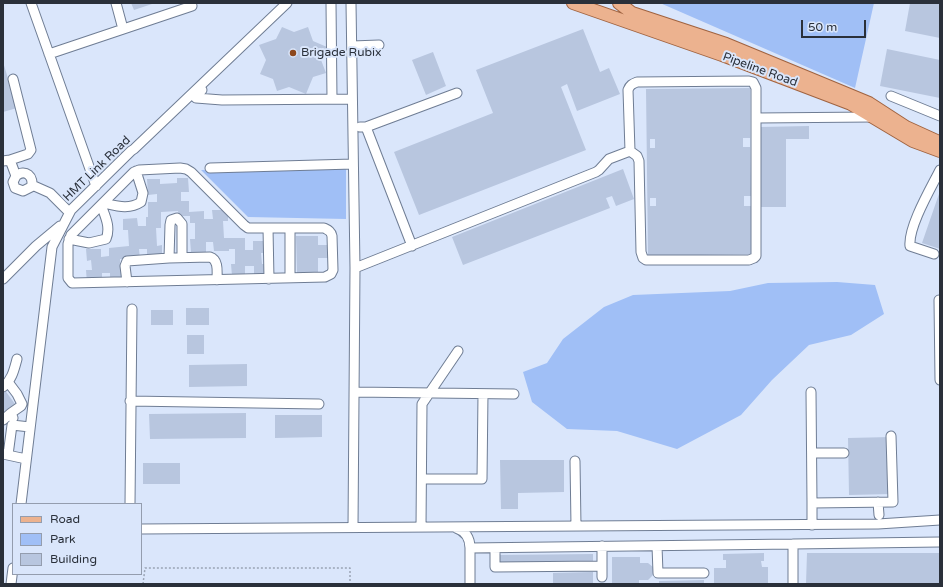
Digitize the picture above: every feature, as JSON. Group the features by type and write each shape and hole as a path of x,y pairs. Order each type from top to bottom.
{"main road":[{"name":"Pipeline Road","path":"573,3 800,84 850,104 904,130 940,142"},
{"name":"Pipeline Road","path":"619,3 632,13 726,44 869,103 904,130 913,140 940,151"}],"street":[{"path":"31,3 96,186"},
{"path":"116,3 124,29"},
{"path":"49,54 191,5 201,3"},
{"name":"HMT Link Road","path":"21,503 52,247 69,212 114,168 244,48 287,3"},
{"path":"263,29 294,3"},
{"path":"331,3 332,99"},
{"path":"351,3 355,268 353,527"},
{"path":"352,46 379,45"},
{"path":"244,48 195,96 196,98 222,100 352,99"},
{"path":"13,79 32,150 28,154 7,160 16,176"},
{"path":"637,82 753,82 756,88 757,118 756,252 754,258 752,260 650,261 643,258 641,252 639,161 637,156 630,151 628,90 632,84 637,82"},
{"path":"353,127 366,127 456,93"},
{"path":"891,96 940,116"},
{"path":"757,118 875,117"},
{"path":"366,127 412,246"},
{"path":"355,268 596,172 609,159 630,151"},
{"path":"210,168 353,164"},
{"path":"114,168 127,180"},
{"path":"144,168 186,169 248,228 324,228 331,232 332,270 329,276 269,279 72,283 68,278 69,239 74,231 136,172 144,168"},
{"path":"934,254 910,246 909,241 913,227 940,170"},
{"path":"102,204 120,207 135,206 141,202 143,193 136,172"},
{"path":"21,173 28,174 32,178 32,185 26,191 18,190 15,188 13,182 16,176 21,173"},
{"path":"104,178 116,191"},
{"path":"32,185 50,193 69,212"},
{"path":"69,239 89,243 106,239 108,234 108,224 102,204"},
{"path":"169,258 170,225 171,220 177,218 182,224 182,257"},
{"path":"3,279 36,246 64,222"},
{"path":"268,228 269,279"},
{"path":"290,228 290,278"},
{"path":"127,282 127,261 182,257 213,258 216,263 217,280"},
{"path":"939,300 940,380"},
{"path":"130,503 132,309"},
{"path":"421,527 422,404 458,351"},
{"path":"3,420 22,404 17,394 5,385 13,375 17,359"},
{"path":"354,392 514,394"},
{"path":"811,392 812,525"},
{"path":"422,479 482,479 483,394"},
{"path":"130,401 319,404"},
{"path":"11,413 13,418 6,454 26,459"},
{"path":"12,425 30,427"},
{"path":"812,503 893,502 892,436"},
{"path":"812,453 844,453"},
{"path":"575,461 576,526"},
{"path":"878,502 878,515"},
{"path":"142,529 812,525 901,523 940,520"},
{"path":"454,527 462,530 470,543 470,584"},
{"path":"470,548 940,542"},
{"path":"793,544 793,584"},
{"path":"602,546 602,577"},
{"path":"657,546 658,574 704,573"},
{"path":"495,548 495,567 602,566"}],"path":[{"path":"143,584 145,568 350,568 350,584"}],"green space":[{"path":"660,3 874,3 855,88"},
{"path":"346,167 346,219 248,217 201,170"},
{"path":"837,282 875,285 884,314 851,335 809,345 772,380 741,415 677,449 617,431 567,429 532,402 523,372 547,363 563,339 604,307 633,295 730,291 768,283"}],"building":[{"path":"131,3 155,3 134,10"},
{"path":"910,3 940,3 940,38 905,31"},
{"name":"Brigade Rubix","path":"282,27 294,32 308,27 313,41 327,47 321,60 326,73 313,77 306,94 289,87 277,91 273,79 260,74 266,60 259,45 276,39"},
{"path":"583,29 600,72 609,68 620,94 577,111 567,84 561,87 586,150 419,215 394,152 493,113 476,70"},
{"path":"887,49 940,60 940,98 880,86"},
{"path":"433,52 446,86 426,95 412,60"},
{"path":"3,62 17,108 3,112"},
{"path":"750,88 750,138 743,138 743,147 750,147 751,196 744,196 744,206 751,206 751,254 648,256 646,89","holes":["650,139 655,139 655,148 650,148","650,198 656,198 656,206 650,206"]},
{"path":"809,126 809,139 786,139 786,207 761,207 760,127"},
{"path":"623,169 634,199 616,206 612,196 606,198 610,208 463,265 452,237"},
{"path":"177,178 188,178 189,192 181,192 181,201 189,201 189,212 204,211 204,219 213,219 212,210 228,210 228,221 223,221 224,238 245,238 245,250 253,250 253,241 267,241 267,253 261,253 262,264 267,264 267,275 254,275 254,266 245,266 245,276 232,276 231,264 235,264 235,249 229,249 229,251 214,251 213,242 206,242 206,252 191,252 190,239 195,239 195,223 190,223 190,216 179,216 178,211 161,212 161,228 156,228 157,246 162,245 162,258 147,258 147,249 139,249 140,259 120,259 120,269 125,269 125,282 110,282 110,273 102,273 102,283 87,283 86,270 92,270 91,260 87,261 86,249 101,249 101,257 109,256 109,248 129,246 128,230 123,230 123,219 137,218 138,226 146,226 146,217 148,217 148,202 157,202 157,194 148,195 147,179 160,179 160,184 177,183"},
{"path":"940,191 940,249 922,243"},
{"path":"296,236 318,236 318,245 330,245 330,258 318,258 318,272 297,273"},
{"path":"186,308 209,308 209,325 186,325"},
{"path":"151,310 173,310 173,325 151,325"},
{"path":"187,335 204,335 204,354 187,354"},
{"path":"247,364 247,386 189,387 189,365"},
{"path":"4,389 15,404 3,412 3,390"},
{"path":"246,413 246,438 150,439 149,414"},
{"path":"275,415 322,415 322,437 275,438"},
{"path":"891,437 892,494 849,495 848,438"},
{"path":"500,460 564,460 564,492 518,493 518,509 501,509"},
{"path":"143,463 180,463 180,484 143,484"},
{"path":"764,553 764,561 761,561 762,567 768,567 768,584 714,584 714,568 726,568 726,560 723,560 723,554"},
{"path":"807,553 940,553 940,584 806,584"},
{"path":"593,554 593,562 499,563 499,555"},
{"path":"612,557 640,557 640,563 648,563 653,567 653,575 648,580 639,580 639,584 612,584"},
{"path":"593,572 593,584 553,584 553,573"},
{"path":"704,580 704,584 659,584 659,581"}],"place":[{"name":"Brigade Rubix","path":"293,53"}]}
